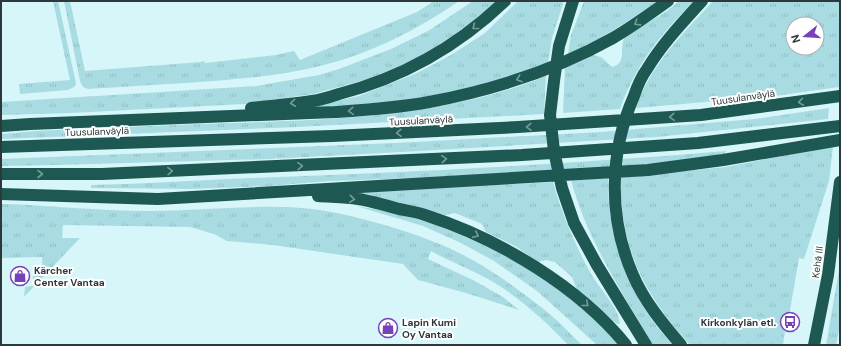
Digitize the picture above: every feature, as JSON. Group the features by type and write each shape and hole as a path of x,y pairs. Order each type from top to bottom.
{"highway":[{"path":"146,120 313,101 353,91 419,64 462,37 505,1"},
{"path":"1,126 327,112 382,108 428,102 485,90 550,68 612,39 647,17 668,1"},
{"path":"681,345 658,318 633,276 620,236 617,222 614,188 620,135 637,88 657,53 702,1"},
{"path":"572,3 559,46 550,115 554,151 562,188 574,223 597,265 646,345"},
{"name":"Tuusulanväylä","path":"1,147 332,136 518,127 701,115 840,96"},
{"path":"1,174 102,174 522,155 698,143 840,126"},
{"path":"1,194 158,199 648,170 723,160 840,140"},
{"name":"Kehä III","path":"814,345 828,275 840,182"},
{"path":"271,193 357,199 428,215 465,230 502,247 538,269 595,312 616,332 626,345"}],"green space":[{"path":"53,1 58,1 76,83 74,87 68,90 20,94 19,84 70,80"},
{"path":"64,1 70,1 85,71 204,61 205,63 276,55 294,51 300,60 417,12 434,1 459,1 427,22 375,48 320,66 286,73 236,79 88,89 83,87 80,81"},
{"path":"473,1 498,1 490,9 452,36 416,59 372,78 313,94 244,104 1,115 1,102 256,86 319,75 391,49 428,31"},
{"path":"518,1 564,1 552,38 548,63 513,75 441,94 392,101 310,108 359,96 417,73 451,55 485,33"},
{"path":"584,1 658,1 614,30 568,54 571,35"},
{"path":"679,1 694,1 671,25 651,50 626,93 620,109 563,113 565,68 593,55 601,57 612,67 617,65 622,58 622,44 626,36 662,14"},
{"path":"713,1 840,1 839,87 775,96 636,108 642,92 650,78 668,51"},
{"path":"546,76 544,114 297,127 1,139 1,134 36,131 309,120 390,113 431,108 470,100 509,89"},
{"path":"829,108 828,119 657,137 269,159 1,166 1,159 395,143 601,132 755,119"},
{"path":"833,146 829,181 804,259 799,258 789,316 787,316 783,345 690,345 674,326 647,288 638,268 624,225 621,177 726,167"},
{"path":"726,151 724,155 639,165 416,178 191,189 91,188 91,185 477,168"},
{"path":"608,178 612,225 624,268 633,289 644,308 673,345 653,345 606,265 586,224 571,180"},
{"path":"553,182 569,229 591,274 613,305 620,324 617,324 577,290 572,277 555,262 546,260 538,262 515,246 486,232 482,224 455,213 444,215 415,206 348,193"},
{"path":"1,204 147,211 284,207 337,213 420,236 475,261 535,302 582,345 568,345 540,317 507,291 479,274 431,251 428,259 473,280 503,297 519,310 466,293 418,280 403,264 273,245 227,241 214,234 190,227 63,225 62,238 80,238 24,297 25,287 33,286 33,273 43,273 42,257 1,258"},
{"path":"356,206 386,211 440,226 494,250 520,264 569,297 590,314 619,345 597,345 537,291 494,261 461,243 423,226"},
{"path":"840,264 840,326 836,345 826,345"}],"place":[{"name":"Kärcher Center Vantaa","path":"20,276"},
{"name":"Kirkonkylän etl.","path":"790,322"},
{"name":"Lapin Kumi Oy Vantaa","path":"388,328"}]}
